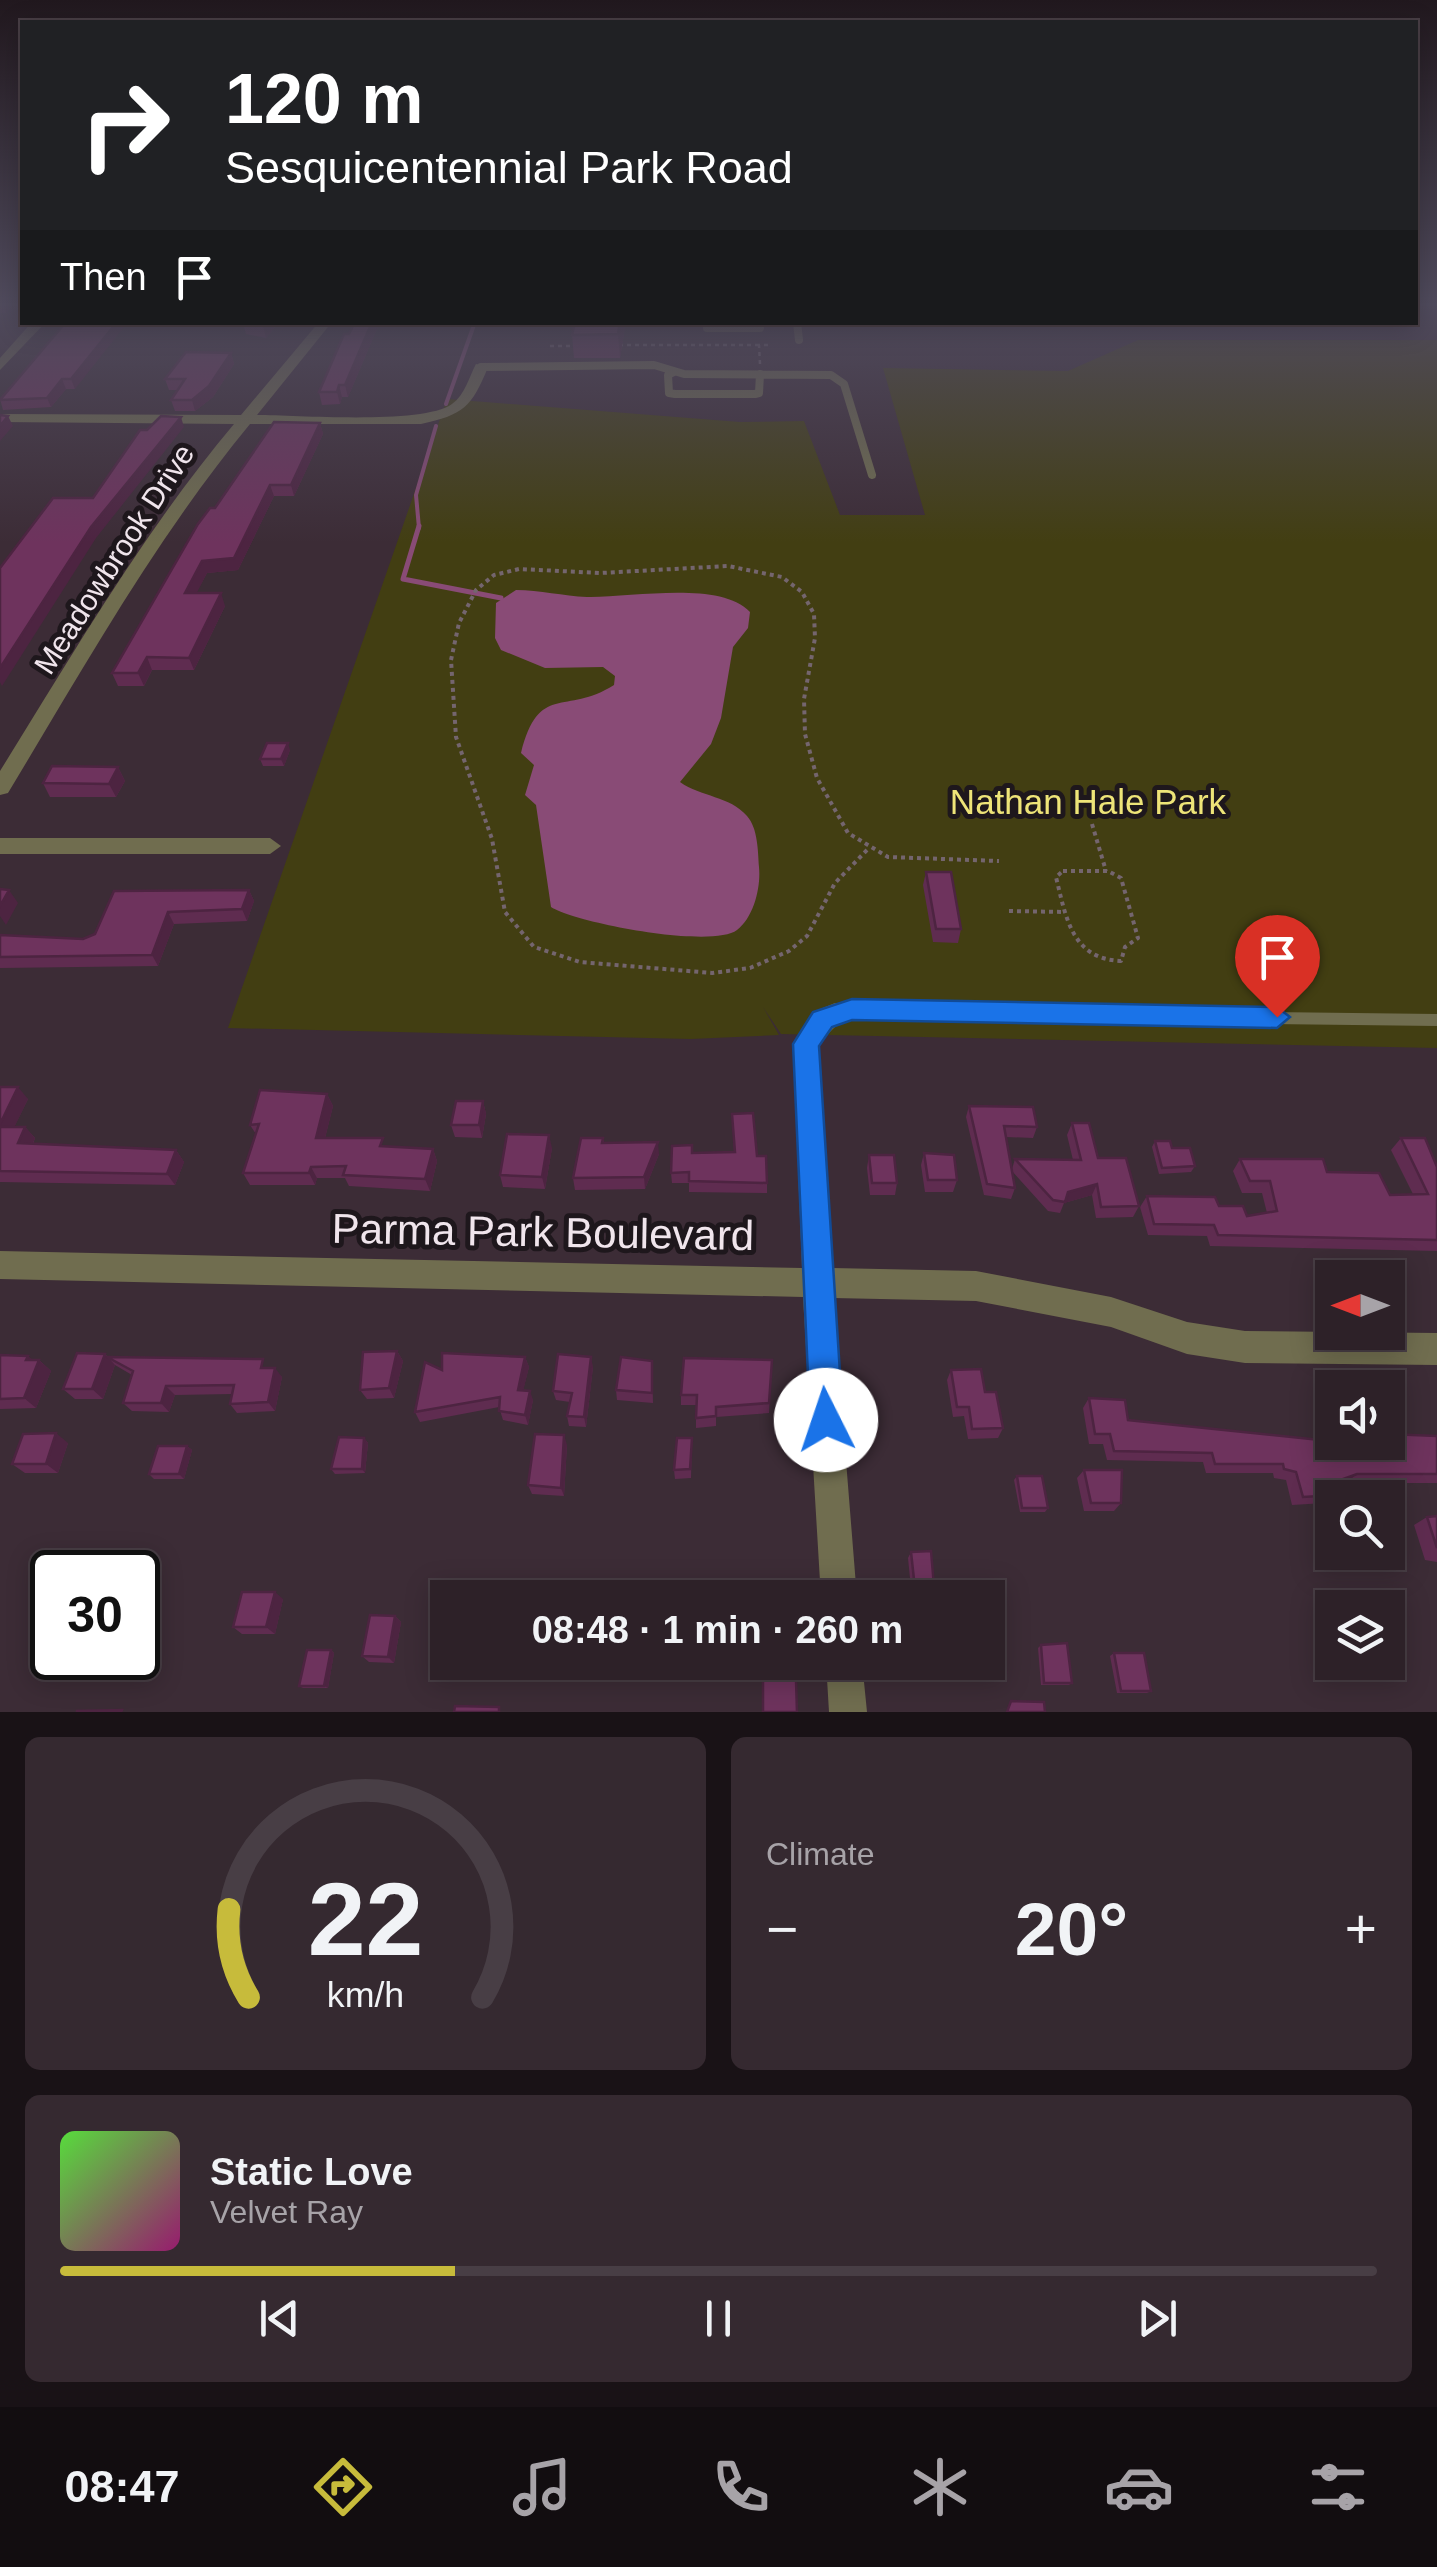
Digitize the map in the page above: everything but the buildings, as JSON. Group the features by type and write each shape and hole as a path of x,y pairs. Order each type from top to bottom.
{"street":[{"name":"Meadowbrook Drive","path":"0,788 121,590 196,479 274,383"},
{"path":"0,418 421,420 451,414 466,404 474,383"},
{"path":"0,846 270,846"},
{"path":"835,1013 822,1019 806,1044 817,1279 839,1580"},
{"name":"Parma Park Boulevard","path":"0,1265 817,1279 976,1286 1112,1312 1188,1338 1245,1347 1437,1348"},
{"path":"845,1680 848,1712"}],"lane":[{"path":"666,383 670,393 675,394 754,394 761,383"},
{"path":"841,383 872,476"},
{"path":"835,1013 852,1010 1437,1020"}],"path":[{"path":"869,851 835,882 823,916 800,943 752,969 719,976 690,975 655,967 579,964 540,952 522,938 507,916 491,836 459,754 452,662 454,630 466,604 478,586 498,573 518,569 636,572 738,567 768,571 795,586 810,604 816,626 803,706 809,752 835,821 869,851 900,860 999,861"},
{"path":"1092,824 1106,872"},
{"path":"869,851 871,859"},
{"path":"1106,872 1123,882 1138,934 1136,941 1126,947 1121,961 1100,960 1086,944 1072,938 1064,912 1057,874 1106,872"},
{"path":"1009,911 1064,912"}],"green space":[{"name":"Nathan Hale Park","path":"887,383 1437,383 1437,1048 781,1034 763,1007 779,1035 691,1039 228,1028 447,399 740,422 804,421 840,515 925,515"}],"shaded area":[{"path":"516,590 587,597 697,593 736,602 750,612 748,628 733,647 721,718 711,744 680,782 732,804 753,827 758,854 757,892 752,910 737,930 701,937 644,932 587,920 551,907 536,805 525,795 534,765 521,753 528,731 545,708 597,694 614,685 615,676 603,667 545,668 501,650 495,638 496,603"}],"waterway":[{"path":"446,404 453,383"},
{"path":"419,526 416,495 436,426"},
{"path":"419,526 403,579 501,598"}],"route":[{"path":"826,1420 806,1044 822,1019 852,1010 1277,1017"}]}
